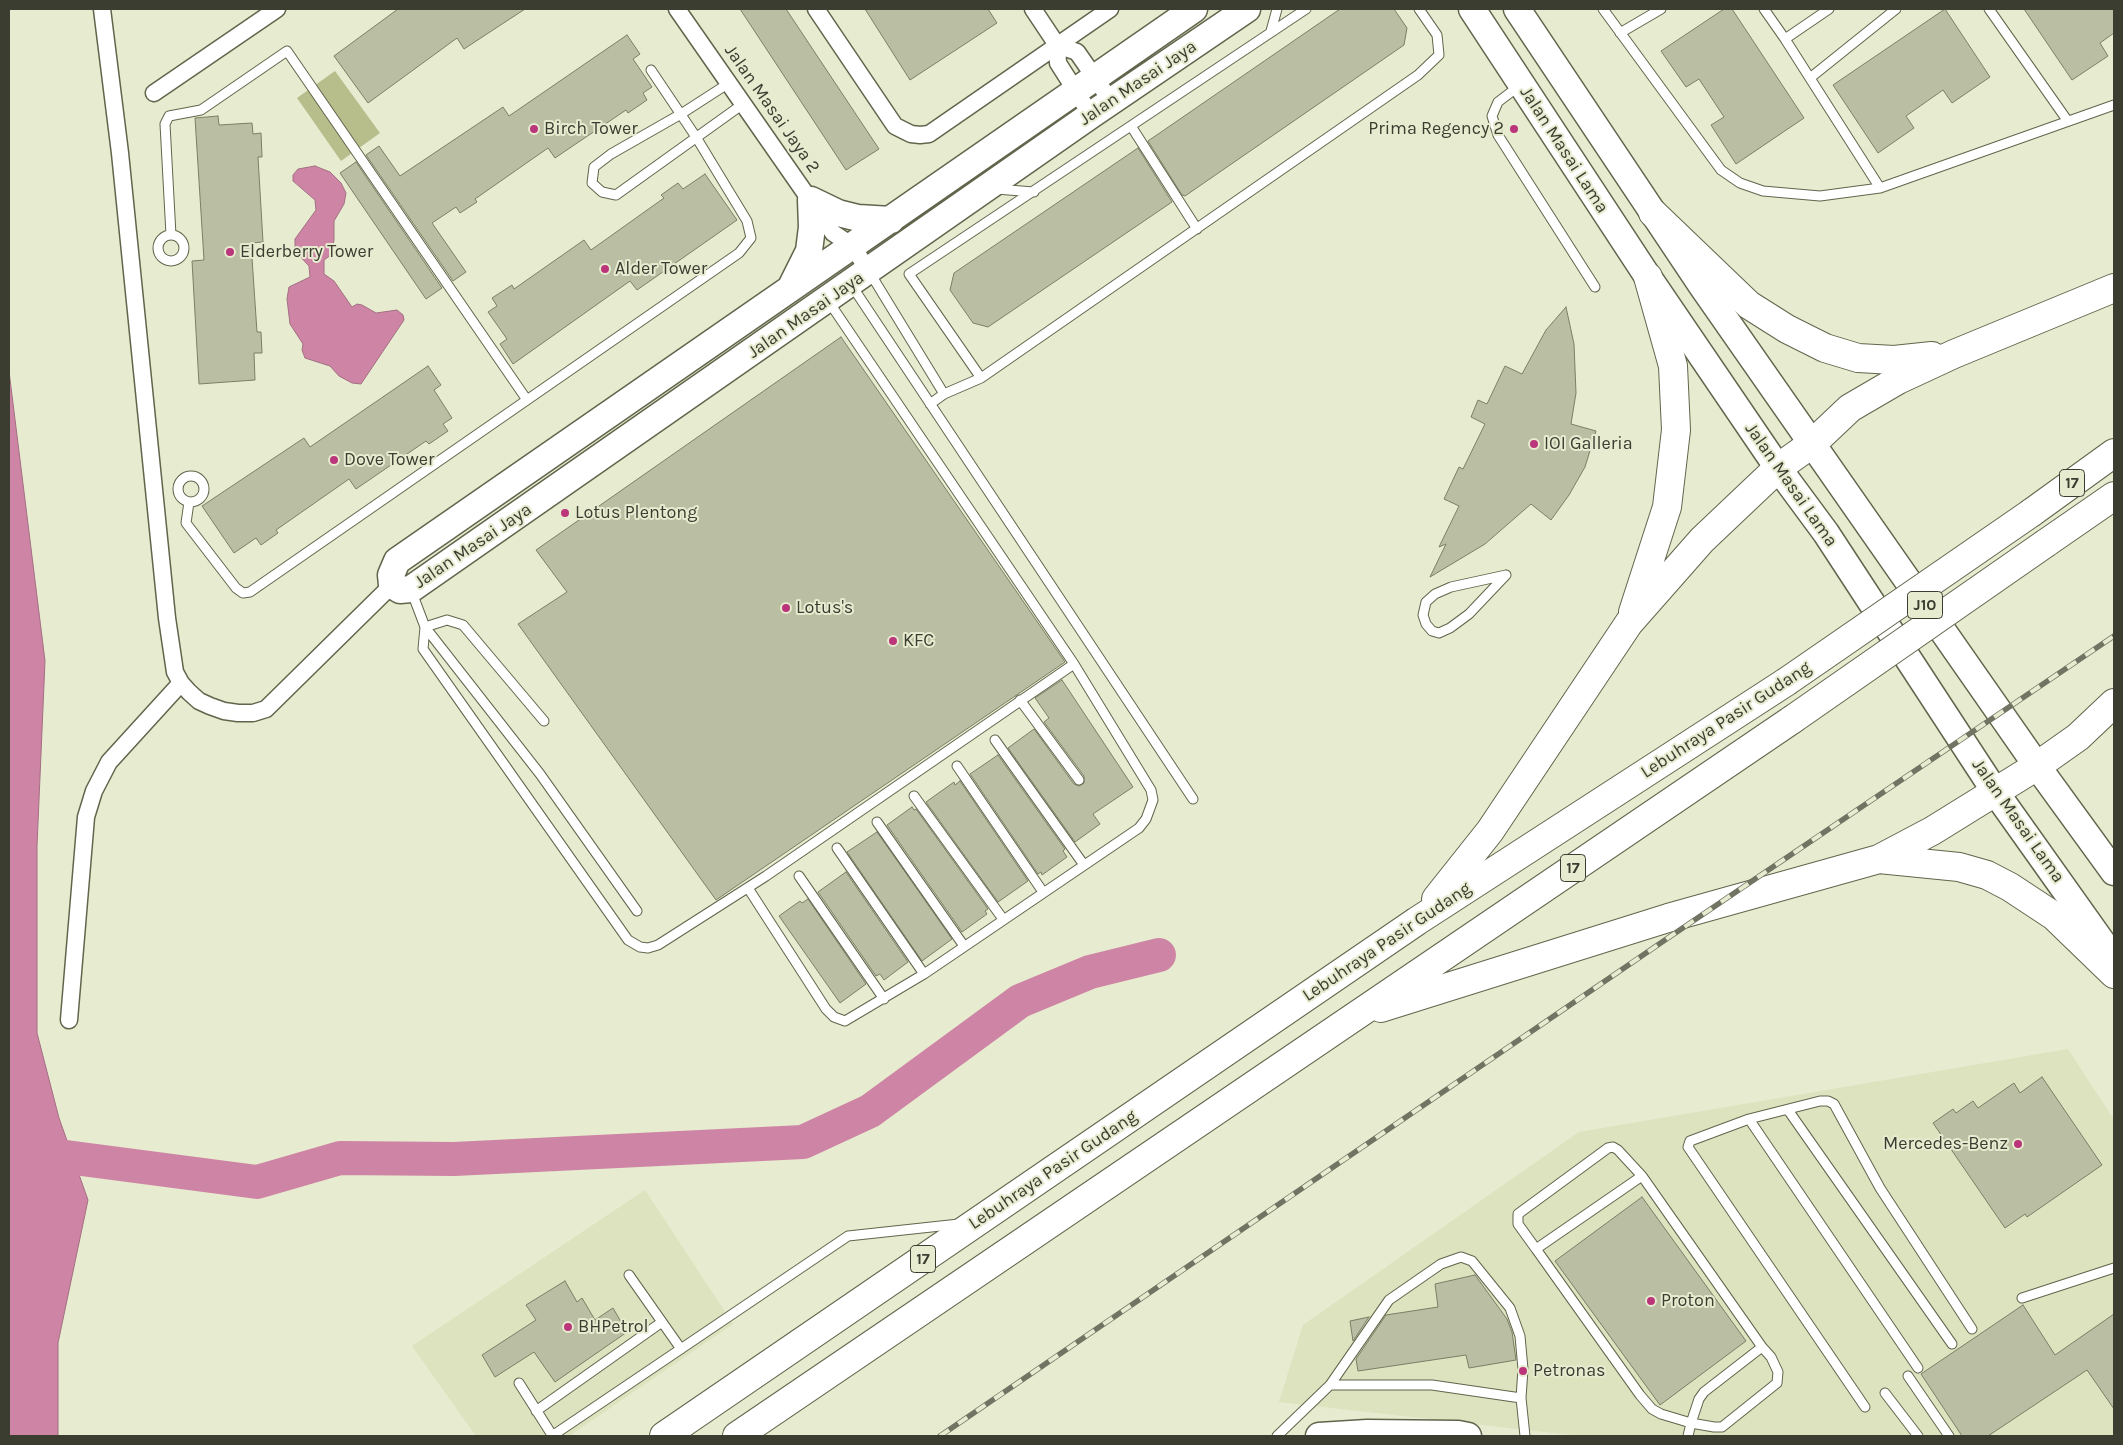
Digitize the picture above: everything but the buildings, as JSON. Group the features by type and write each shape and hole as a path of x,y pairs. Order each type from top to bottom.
{"highway":[{"path":"1653,213 1749,305 1787,329 1825,348 1858,358 1894,360 1954,354"},
{"path":"1629,623 1667,507 1676,430 1673,366 1648,277"},
{"path":"1417,921 1451,882 1490,831 1629,623 1702,540 1778,468 1813,443 1850,408 1898,380 1954,354 2114,288"},
{"name":"Lebuhraya Pasir Gudang","path":"664,1436 1417,921 1786,682 2031,513 2114,452"},
{"name":"Lebuhraya Pasir Gudang","path":"737,1436 1793,719 2114,496"},
{"path":"1353,1017 1668,918 1879,859 1932,831 2037,766 2078,737 2114,703"},
{"path":"1879,859 1959,867 1987,875 2010,887 2054,916 2114,974"}],"main road":[{"name":"Jalan Masai Jaya","path":"1194,9 891,220 840,246 789,290 397,562 390,575 401,587 828,299 1101,108 1247,9"},
{"name":"Jalan Masai Lama","path":"1472,9 1648,277 1778,468 1826,533 1996,793 2114,959"},
{"path":"1517,9 1702,286 1813,443"},
{"path":"789,290 809,251 812,227 810,200 845,215 858,218 891,220"},
{"name":"J10","path":"1813,443 2037,766 2114,872"},
{"path":"1319,1436 1367,1434 1468,1436"}],"street":[{"path":"102,9 122,173 174,672 181,683 199,701 224,711 253,713 266,709 401,587"},
{"path":"154,93 277,9"},
{"name":"Jalan Masai Jaya 2","path":"677,9 810,200 859,277"},
{"path":"816,9 895,126 920,136 929,134 1110,9"},
{"path":"1033,9 1057,45 1058,63 1085,84 1101,108"},
{"path":"1057,45 1077,52 1085,84 1101,108"},
{"name":"Jalan Masai Jaya 2","path":"840,246 859,277"},
{"path":"69,1020 86,817 94,791 109,762 181,683"}],"lane":[{"path":"1271,31 1277,9"},
{"path":"980,378 910,274 1306,9"},
{"path":"930,404 944,394 980,378 1418,75 1439,54 1437,35 1419,9"},
{"path":"1603,9 1721,170 1740,183 1763,191 1820,196 1880,188 2114,105"},
{"path":"1620,34 1661,9"},
{"path":"1764,9 1880,188"},
{"path":"1785,39 1829,9"},
{"path":"1810,78 1896,9"},
{"path":"1989,9 2068,120"},
{"path":"171,235 165,124 169,116 201,110 287,51 527,400"},
{"path":"189,502 186,523 236,588 243,593 250,592 739,253 751,238 747,221 696,137 652,70"},
{"path":"729,83 594,166 592,182 602,192 616,195 744,104"},
{"path":"1522,85 1498,102 1492,116 1498,136 1595,287"},
{"path":"1131,126 1197,229"},
{"path":"987,188 1034,192"},
{"path":"859,277 944,394"},
{"path":"859,277 930,404 944,422 1193,799"},
{"path":"748,888 812,988 834,1017 845,1021 924,974 1139,828 1146,819 1153,800 1151,790 1074,664 828,299"},
{"path":"1506,575 1469,614 1450,628 1439,633 1432,631 1426,624 1423,615 1426,602 1435,594 1451,587 1506,575"},
{"path":"401,587 425,627 540,774 637,911"},
{"path":"425,627 447,620 463,625 544,721"},
{"path":"425,627 423,649 628,940 640,947 648,948 658,945 748,888 793,869 990,733 1020,700 1074,664"},
{"path":"1020,700 1080,780"},
{"path":"990,733 1084,864"},
{"path":"953,759 1043,892"},
{"path":"909,789 1003,919"},
{"path":"872,815 964,946"},
{"path":"833,841 924,974"},
{"path":"793,869 884,999"},
{"path":"1865,1408 1688,1147 1690,1141 1749,1119 1820,1101 1828,1101 1834,1104 1880,1188 1972,1329"},
{"path":"1788,1110 1952,1344"},
{"path":"1749,1119 1918,1368"},
{"path":"1608,1148 1618,1150 1642,1176 1762,1347 1771,1357 1778,1372 1778,1378 1773,1387 1722,1426 1714,1427 1691,1423 1661,1414 1652,1408 1640,1395 1536,1249 1518,1224 1518,1214 1608,1148"},
{"path":"1536,1249 1642,1176"},
{"path":"519,1383 552,1436 848,1236 978,1222"},
{"path":"1277,1436 1330,1385 1389,1300 1441,1264 1461,1257 1472,1261 1510,1308 1520,1336 1523,1369 1521,1398 1525,1436"},
{"path":"2022,1298 2114,1268"},
{"path":"629,1275 681,1349"},
{"path":"536,1411 662,1322"},
{"path":"1688,1436 1699,1399 1704,1392 1762,1347"},
{"path":"1908,1376 1949,1436"},
{"path":"1330,1385 1432,1384 1521,1398"},
{"path":"1885,1393 1918,1436"}],"shaded area":[{"path":"335,71 380,133 341,161 297,98"},
{"path":"315,166 330,172 341,183 346,193 344,204 334,221 334,240 331,255 324,260 324,274 334,281 352,307 357,304 362,305 376,313 397,310 403,315 404,320 361,384 352,383 339,376 330,366 305,358 302,350 303,344 290,324 287,299 289,287 310,277 309,266 295,251 295,239 316,210 315,200 293,181 293,175 298,169"},
{"path":"9,371 45,661 37,846 37,1033 59,1118 88,1200 58,1343 58,1436 9,1436"},
{"path":"2068,1049 2114,1120 2114,1436 1580,1436 1279,1402 1303,1325 1579,1132"},
{"path":"645,1190 733,1324 569,1436 476,1436 412,1346"}],"waterway":[{"path":"28,1152 257,1182 340,1158 454,1159 803,1142 870,1111 1020,1001 1090,972 1159,955"}],"railway":[{"path":"940,1436 1665,940 2114,636"}],"place":[{"name":"Birch Tower","path":"534,129"},
{"name":"Prima Regency 2","path":"1514,129"},
{"name":"Elderberry Tower","path":"230,252"},
{"name":"Alder Tower","path":"605,269"},
{"name":"IOI Galleria","path":"1534,444"},
{"name":"Dove Tower","path":"334,460"},
{"name":"Lotus Plentong","path":"565,513"},
{"name":"Lotus's","path":"786,608"},
{"name":"KFC","path":"893,641"},
{"name":"Mercedes-Benz","path":"2018,1144"},
{"name":"Proton","path":"1651,1301"},
{"name":"BHPetrol","path":"568,1327"},
{"name":"Petronas","path":"1523,1371"}]}
